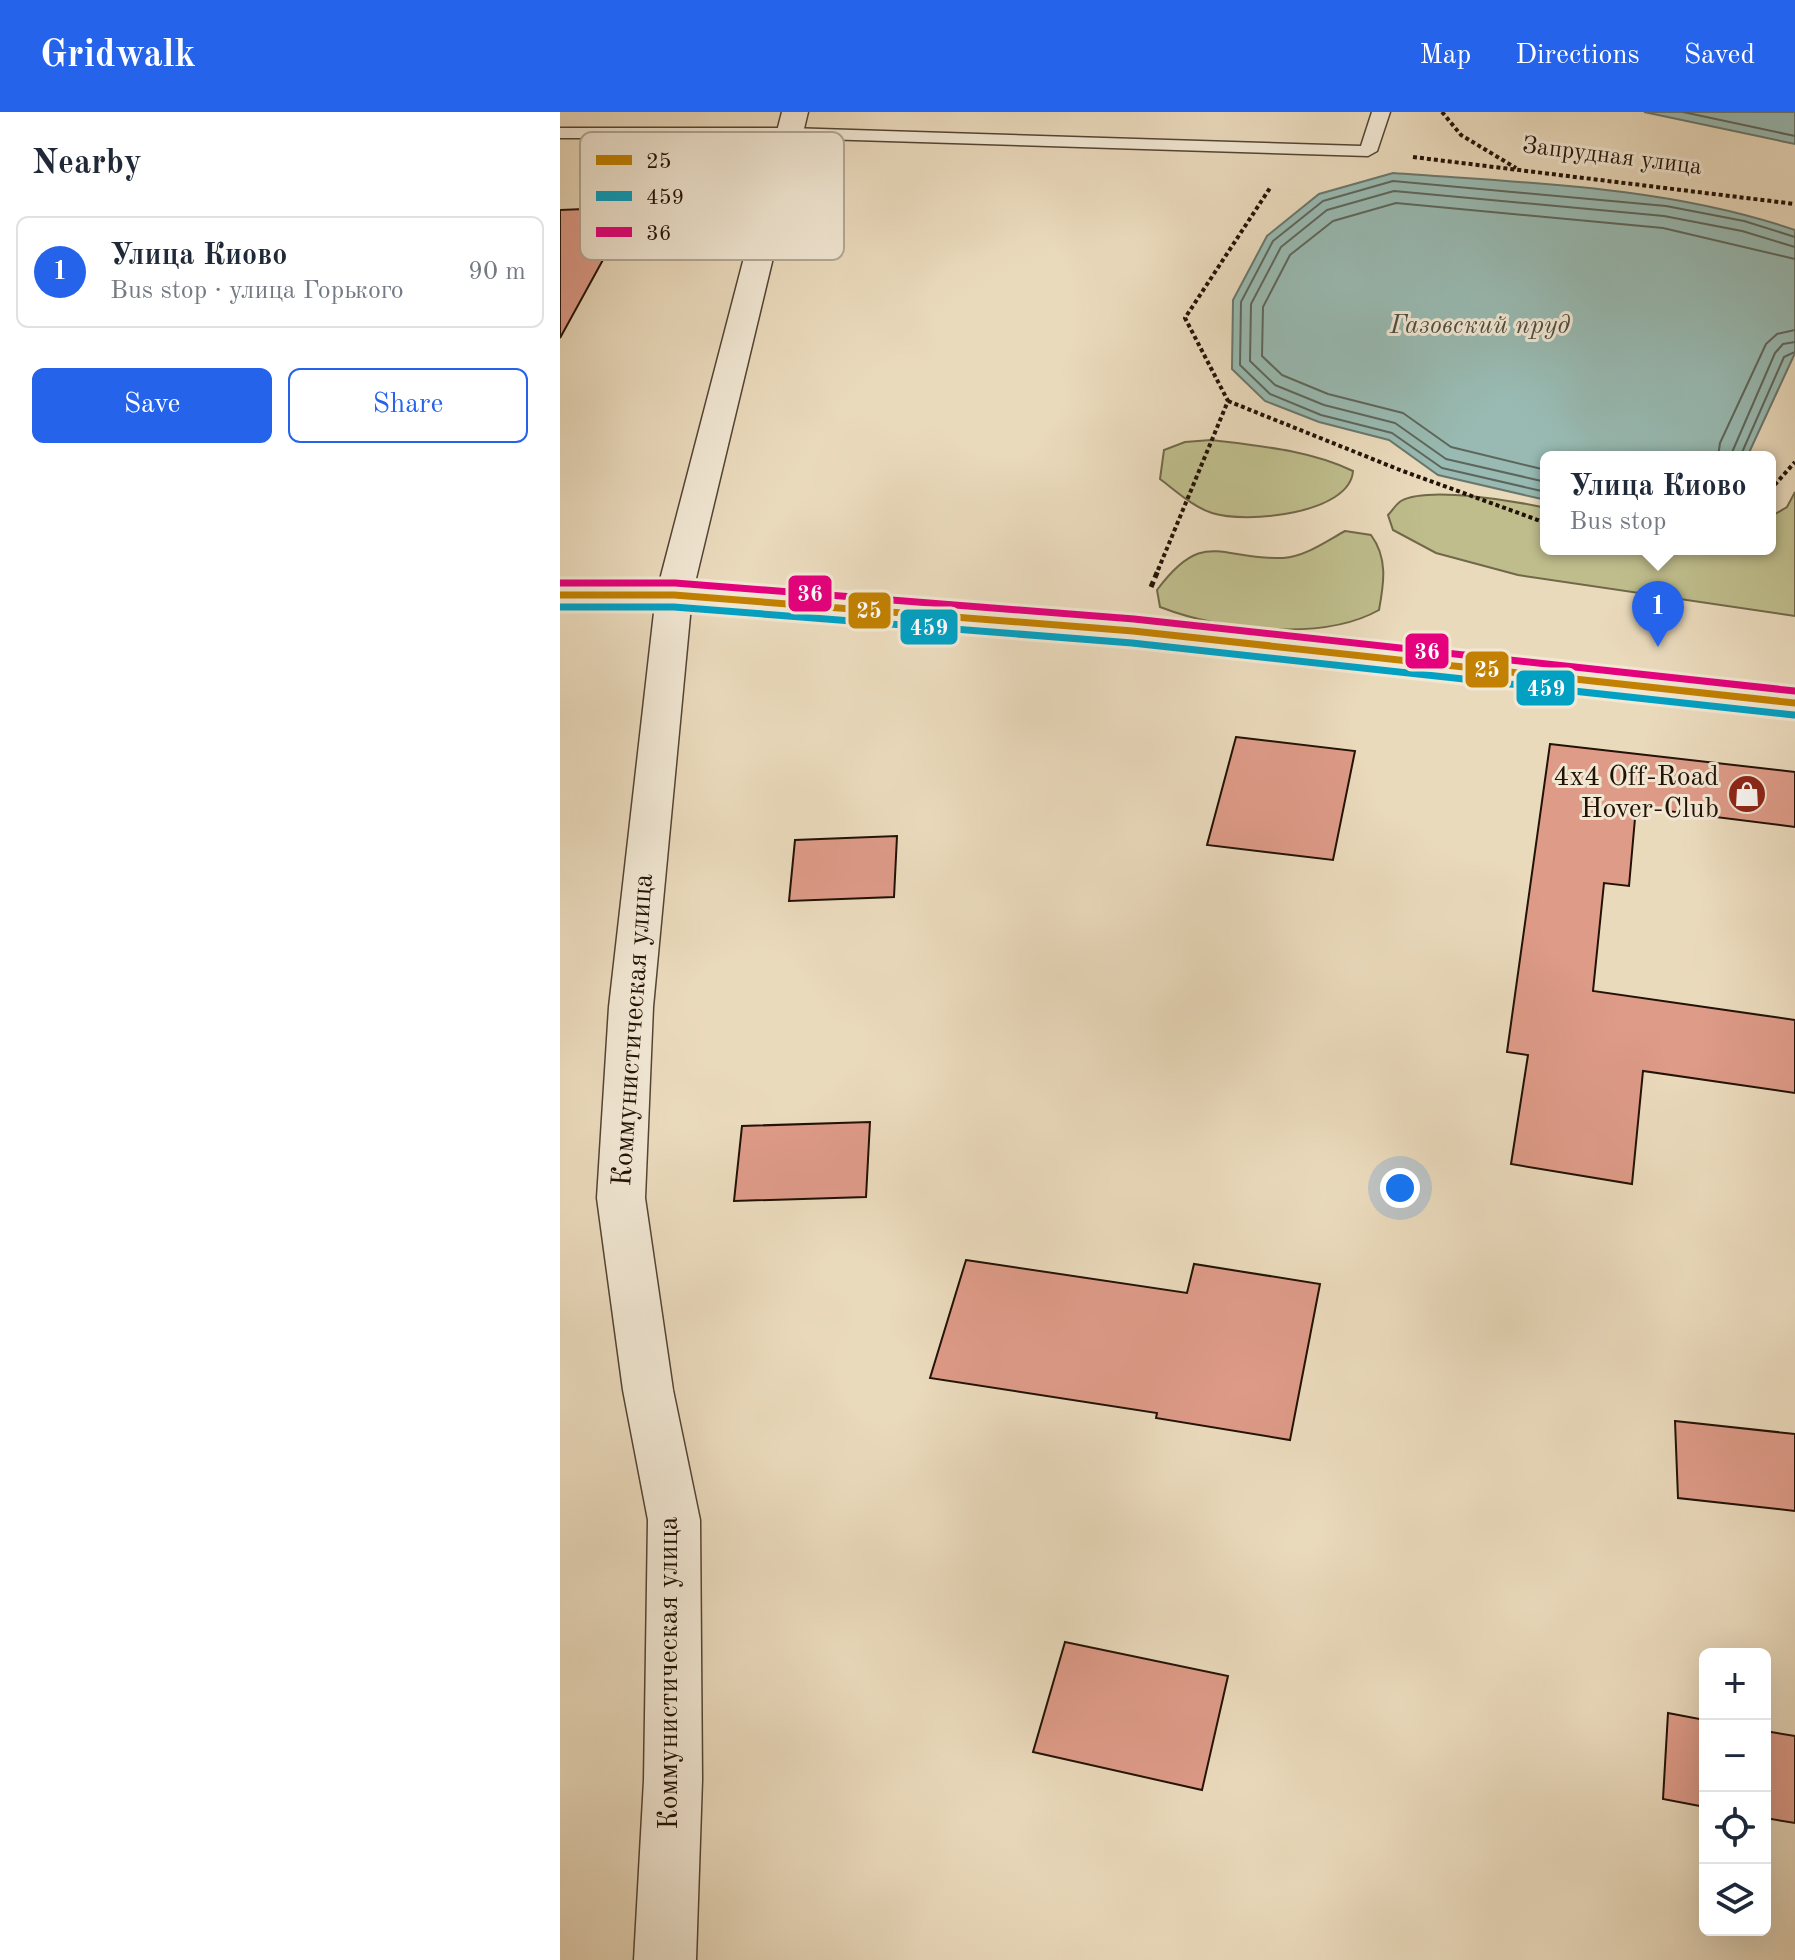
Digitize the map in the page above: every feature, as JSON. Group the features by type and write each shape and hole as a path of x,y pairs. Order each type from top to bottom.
{"street":[{"name":"Коммунистическая улица","path":"665,1960 673,1780 674,1520 648,1390 621,1198 631,1007 674,595 758,260"},
{"path":"560,595 674,595 1133,631 1795,703"}],"lane":[{"path":"581,132 792,122 1294,150 1368,151 1381,112"},
{"path":"560,133 580,132"}],"path":[{"path":"1442,112 1461,135 1520,170"},
{"path":"1294,150 1185,318 1228,401 1400,470 1540,521"},
{"name":"Запрудная улица","path":"1368,151 1795,204"},
{"path":"1133,631 1228,401"},
{"path":"1776,483 1795,462"}],"shaded area":[{"path":"1211,440 1302,454 1353,471 1347,486 1316,506 1271,516 1212,513 1191,503 1160,479 1164,450 1185,442"},
{"path":"1795,492 1795,616 1518,575 1436,553 1393,530 1388,515 1399,502 1414,497 1472,496 1540,507 1540,555 1776,555 1776,513 1787,507"},
{"path":"1345,531 1371,535 1382,562 1379,610 1356,620 1329,626 1271,629 1212,622 1160,607 1157,590 1173,571 1201,553 1214,551 1291,557"}],"water":[{"path":"1644,112 1795,112 1795,144"},
{"name":"Газовский пруд","path":"1393,173 1545,184 1647,195 1697,204 1795,230 1795,353 1750,451 1540,451 1540,499 1438,475 1389,440 1319,422 1265,401 1232,369 1233,300 1267,236 1319,194"}],"building":[{"path":"580,209 580,260 603,260 560,338 560,210"},
{"path":"1236,737 1355,751 1333,860 1207,845"},
{"path":"1550,744 1795,772 1795,827 1636,807 1629,886 1604,883 1593,991 1795,1020 1795,1093 1643,1071 1632,1184 1511,1164 1528,1055 1507,1052"},
{"path":"897,836 894,897 789,901 795,840"},
{"path":"870,1122 866,1197 734,1201 742,1126"},
{"path":"966,1260 1187,1293 1194,1264 1320,1284 1290,1440 1156,1418 1157,1413 930,1378"},
{"path":"1675,1421 1795,1434 1795,1511 1678,1498"},
{"path":"1065,1642 1228,1676 1202,1790 1033,1752"},
{"path":"1668,1713 1699,1719 1699,1806 1663,1799"},
{"path":"1771,1732 1795,1736 1795,1823 1771,1819"}],"transit line":[{"name":"36","path":"560,583 675,583 1134,619 1795,691"},
{"name":"25","path":"560,595 674,595 1133,631 1795,703"},
{"name":"459","path":"560,607 674,607 1132,643 1794,715"}],"place":[{"name":"Улица Киово","path":"1658,647"},
{"name":"4x4 Off-Road Hover-Club","path":"1747,794"}]}
